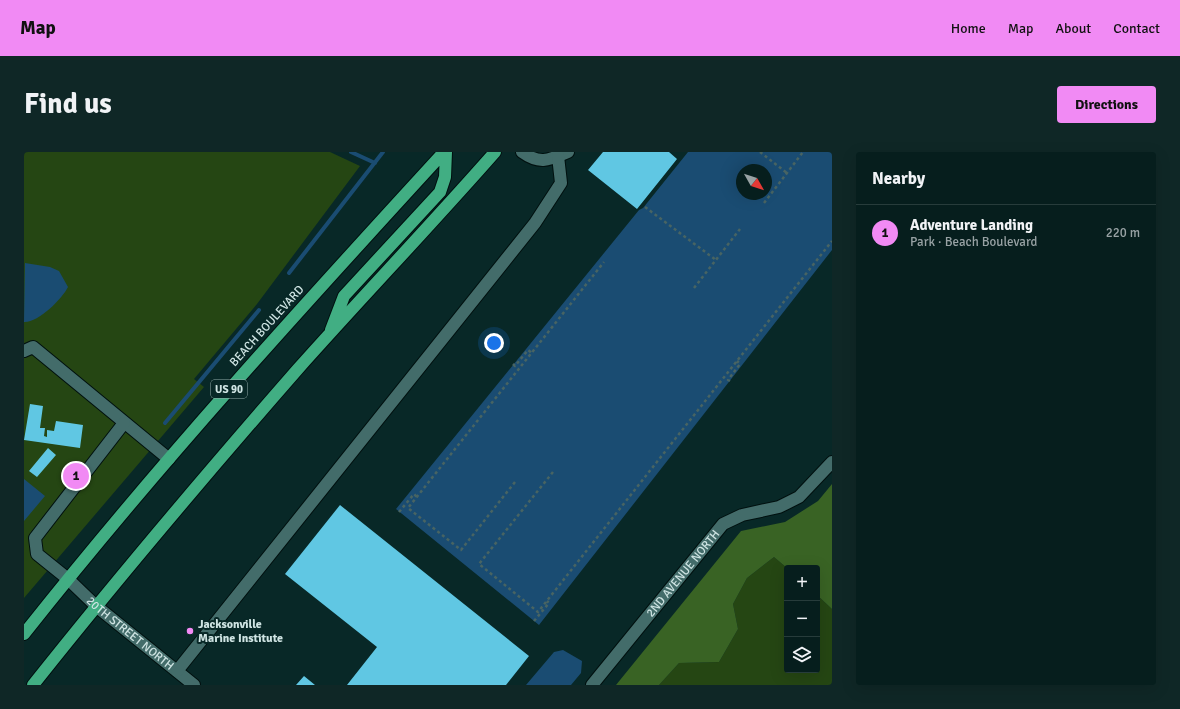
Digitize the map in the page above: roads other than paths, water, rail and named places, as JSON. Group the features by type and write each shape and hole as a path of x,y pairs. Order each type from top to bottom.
{"highway":[{"path":"328,337 344,296 440,192 446,177 445,152"},
{"name":"BEACH BOULEVARD","path":"24,634 68,579 169,459 266,347 445,152"},
{"path":"33,685 96,606 207,474 495,152"}],"street":[{"path":"177,671 535,223 561,183 563,154 547,161 531,158 522,152"},
{"path":"24,351 33,348 169,459"},
{"name":"20TH STREET NORTH","path":"124,423 35,538 37,554 68,579 96,606 194,685"},
{"name":"2ND AVENUE NORTH","path":"592,685 723,524 742,516 779,507 799,497 832,462"}],"water":[{"path":"688,152 832,152 832,250 539,625 396,509 639,210 643,208"},
{"path":"25,263 50,267 59,271 68,287 61,298 42,315 36,319 24,322"},
{"path":"24,479 45,496 24,521"},
{"path":"563,650 582,661 581,673 571,685 526,685 554,652"}],"waterway":[{"path":"351,152 375,163"},
{"path":"289,273 383,152"},
{"path":"165,423 259,310"}],"place":[{"name":"Adventure Landing","path":"76,476"},
{"name":"Jacksonville Marine Institute","path":"190,631"}]}
